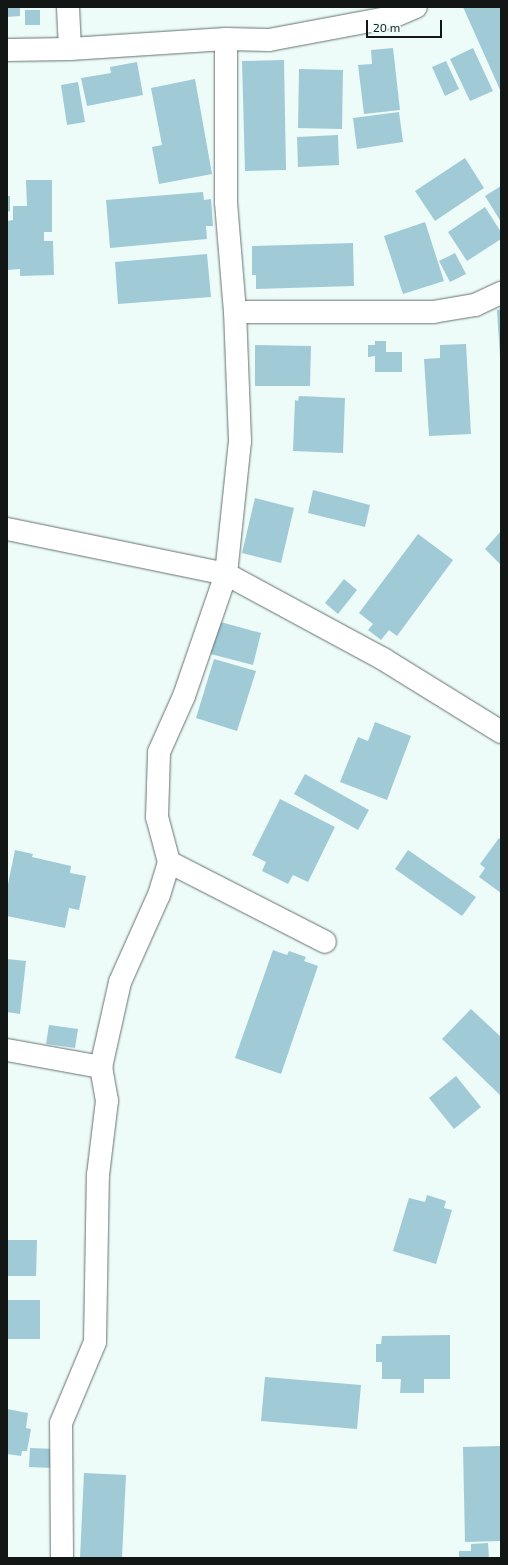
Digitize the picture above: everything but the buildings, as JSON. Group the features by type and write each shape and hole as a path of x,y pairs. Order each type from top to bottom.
{"street":[{"path":"68,7 70,49"},
{"path":"7,50 70,49 226,39 269,40 392,17 416,7"},
{"path":"62,1558 61,1423 95,1342 98,1175 107,1100 101,1067 120,982 159,895 169,862 157,817 159,752 184,696 226,574 240,441 235,312 226,202 226,39"},
{"path":"235,312 432,312 475,305 501,293"},
{"path":"7,529 226,574 383,659 501,732"},
{"path":"169,862 325,942"},
{"path":"7,1050 101,1067"}]}
